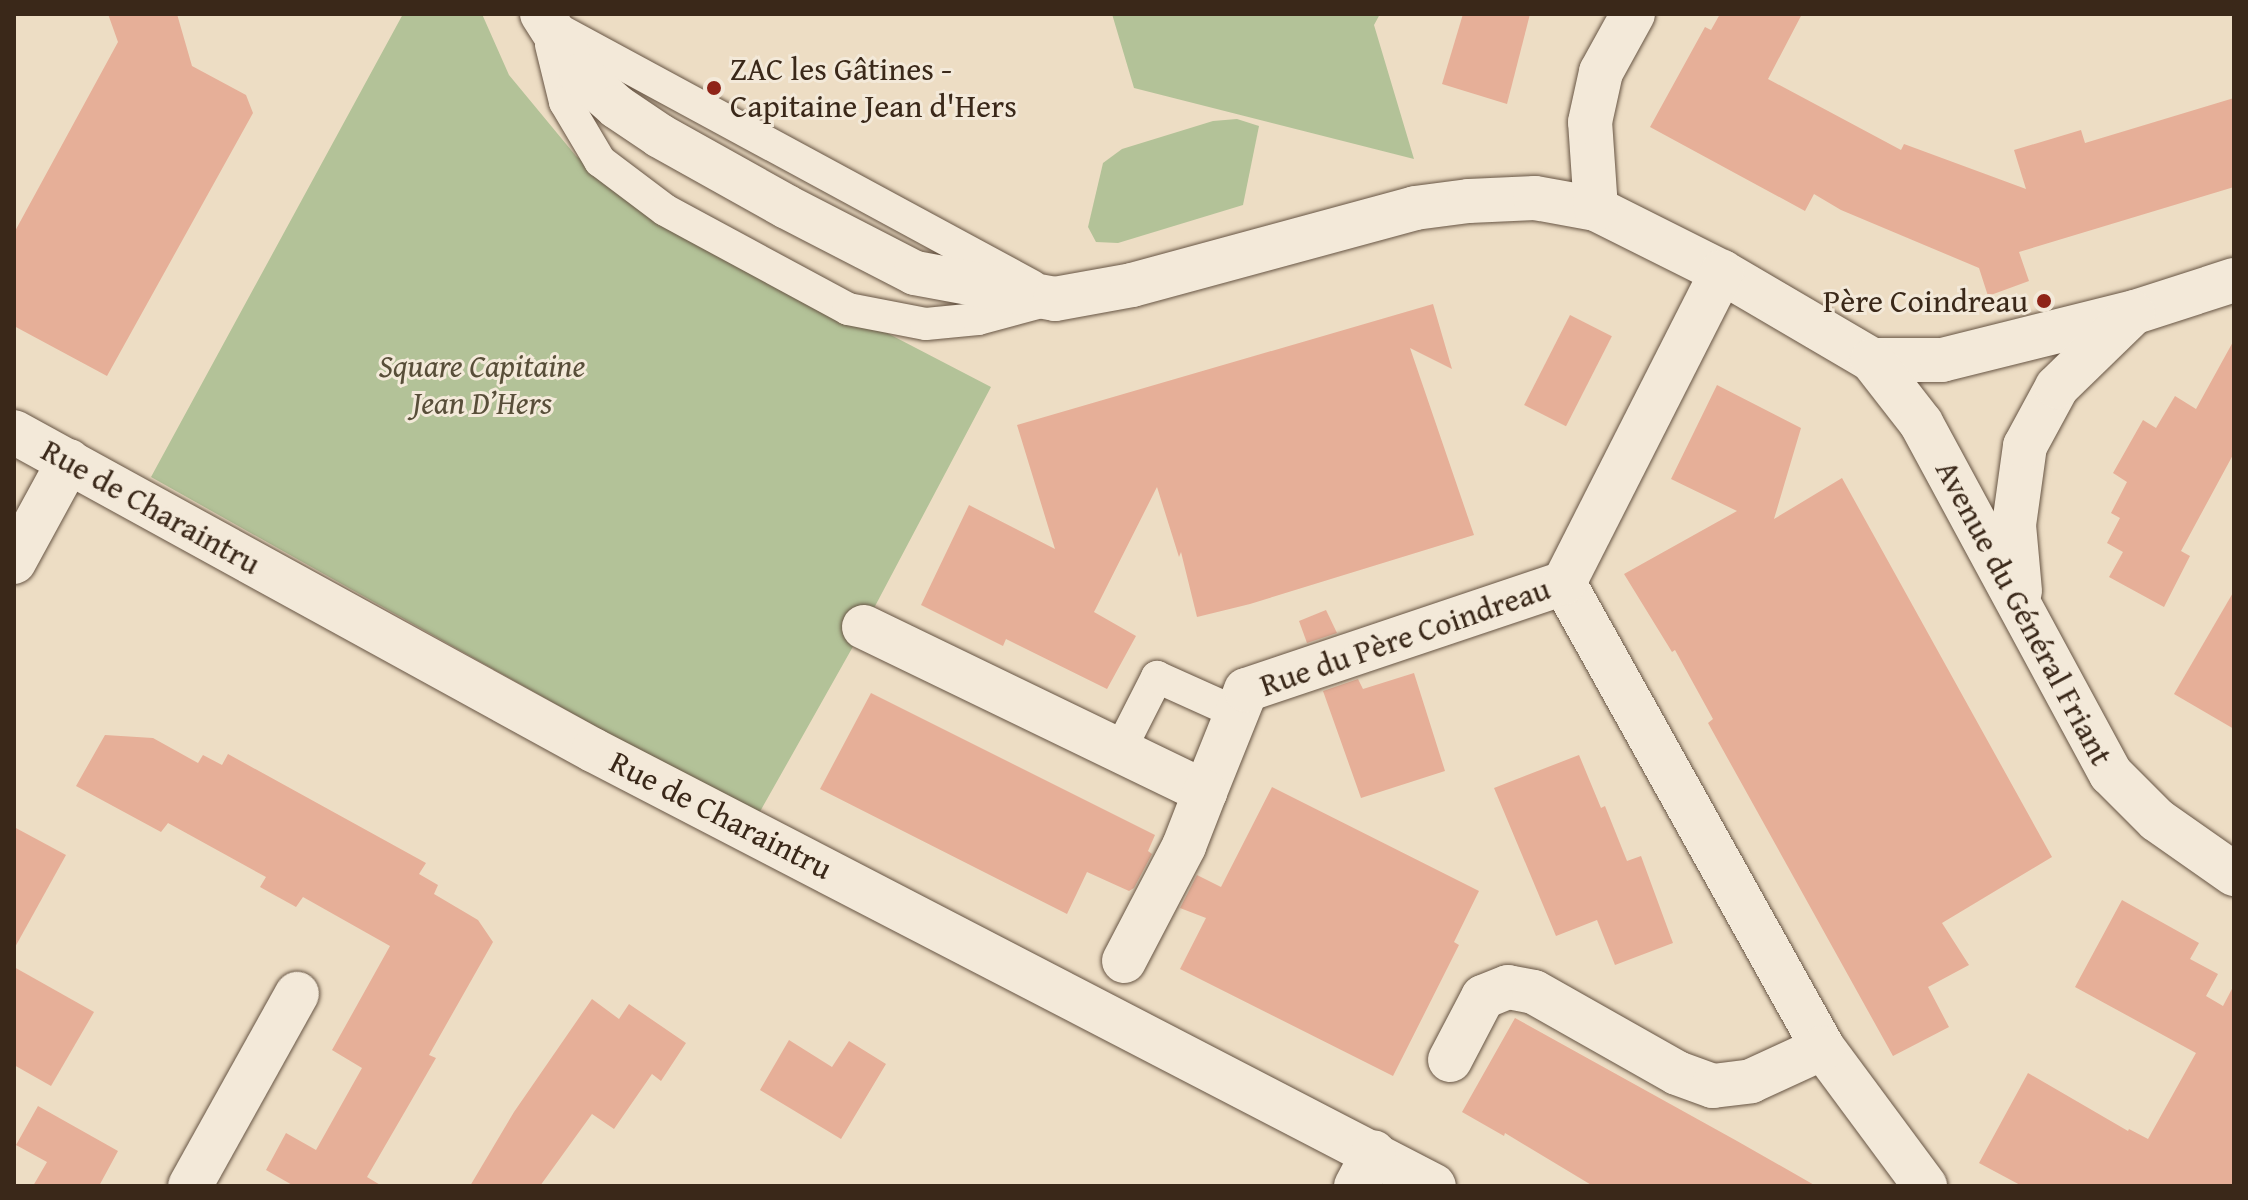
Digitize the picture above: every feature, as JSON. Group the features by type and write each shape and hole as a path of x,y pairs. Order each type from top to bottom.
{"street":[{"path":"1596,209 1590,122 1601,72 1633,14"},
{"path":"544,18 581,75 617,107 660,136 787,207 915,273 1055,299 1132,285 1415,208 1469,201 1535,198 1596,209 1722,272 1872,360 1942,360 2135,312 2234,280"},
{"name":"Rue du Père Coindreau","path":"1124,961 1184,846 1246,690 1564,583 1722,272"},
{"path":"2022,612 2014,525 2025,446 2057,387 2135,312"},
{"name":"Avenue du Général Friant","path":"1872,360 1921,423 2111,774 2157,820 2234,874"},
{"name":"Rue de Charaintru","path":"14,432 1365,1169 1434,1186"},
{"path":"14,562 69,461"},
{"path":"1564,583 1823,1048 1925,1186"},
{"path":"864,627 1205,792"},
{"path":"1450,1060 1483,997 1508,987 1534,992 1677,1073 1713,1086 1751,1081 1823,1048"},
{"path":"190,1186 297,994"}],"lane":[{"path":"544,18 565,102 600,161 678,217 848,309 862,313 926,324 978,319 1055,299"},
{"path":"1120,750 1157,677 1237,713"}],"green space":[{"name":"Square Capitaine Jean D’Hers","path":"403,14 482,14 509,75 576,156 664,217 991,387 864,627 757,817 151,477"},
{"path":"1112,14 1380,14 1374,25 1414,159 1134,88"},
{"path":"1237,119 1259,126 1243,205 1118,243 1096,242 1088,227 1103,163 1122,149 1213,121"}],"building":[{"path":"108,14 177,14 192,66 246,95 253,113 107,376 14,326 14,233 118,42"},
{"path":"1463,14 1530,14 1507,104 1442,84"},
{"path":"1720,14 1802,14 1768,79 1901,150 1904,144 2026,189 2014,150 2081,130 2085,143 2234,98 2234,187 2019,252 2029,281 1988,296 1979,268 1841,210 1814,194 1805,211 1650,127 1705,27 1711,30"},
{"path":"1433,304 1452,369 1410,348 1474,535 1250,604 1197,617 1181,552 1179,557 1157,487 1094,612 1136,636 1107,689 1006,639 1003,646 921,605 969,505 1055,549 1017,425"},
{"path":"1570,315 1612,336 1566,426 1524,405"},
{"path":"2234,340 2234,453 2181,551 2190,556 2164,607 2109,577 2123,552 2107,543 2120,518 2111,513 2127,482 2113,473 2143,420 2156,428 2175,396 2196,409"},
{"path":"1717,385 1801,428 1774,519 1842,478 2052,857 1942,923 1969,965 1928,987 1949,1027 1893,1056 1708,723 1713,719 1675,650 1672,652 1624,574 1737,511 1671,479"},
{"path":"2234,591 2234,729 2174,694"},
{"path":"1326,610 1337,633 1307,643 1299,621"},
{"path":"1414,673 1445,771 1361,798 1323,691 1358,679 1363,689"},
{"path":"871,693 1155,835 1148,851 1152,854 1134,888 1129,891 1087,872 1067,914 820,789"},
{"path":"105,735 153,738 198,763 203,755 222,765 228,754 426,863 419,874 438,885 434,894 478,920 493,942 429,1055 436,1058 367,1177 382,1186 294,1186 266,1170 286,1133 316,1150 362,1068 332,1050 390,946 303,897 296,907 260,887 266,877 168,823 161,832 76,786"},
{"path":"1579,755 1601,808 1605,806 1627,861 1641,856 1673,943 1615,965 1597,920 1556,936 1494,788"},
{"path":"1272,787 1479,891 1454,942 1459,945 1393,1076 1180,969 1206,918 1180,908 1197,875 1221,887"},
{"path":"14,827 66,855 14,949"},
{"path":"2122,900 2199,943 2190,959 2218,974 2206,996 2223,1006 2234,985 2234,1186 2022,1186 1979,1163 2028,1073 2128,1131 2148,1139 2196,1053 2075,987"},
{"path":"14,967 94,1012 51,1086 14,1065"},
{"path":"592,999 619,1019 629,1004 686,1043 661,1081 652,1074 614,1129 592,1114 540,1186 470,1186 514,1112"},
{"path":"1515,1018 1816,1186 1593,1186 1505,1133 1504,1136 1462,1112"},
{"path":"789,1040 832,1067 849,1041 886,1064 841,1139 760,1090"},
{"path":"38,1106 118,1151 99,1186 33,1186 47,1162 16,1145"}],"place":[{"name":"ZAC les Gâtines - Capitaine Jean d'Hers","path":"714,88"},
{"name":"Père Coindreau","path":"2044,301"}]}
